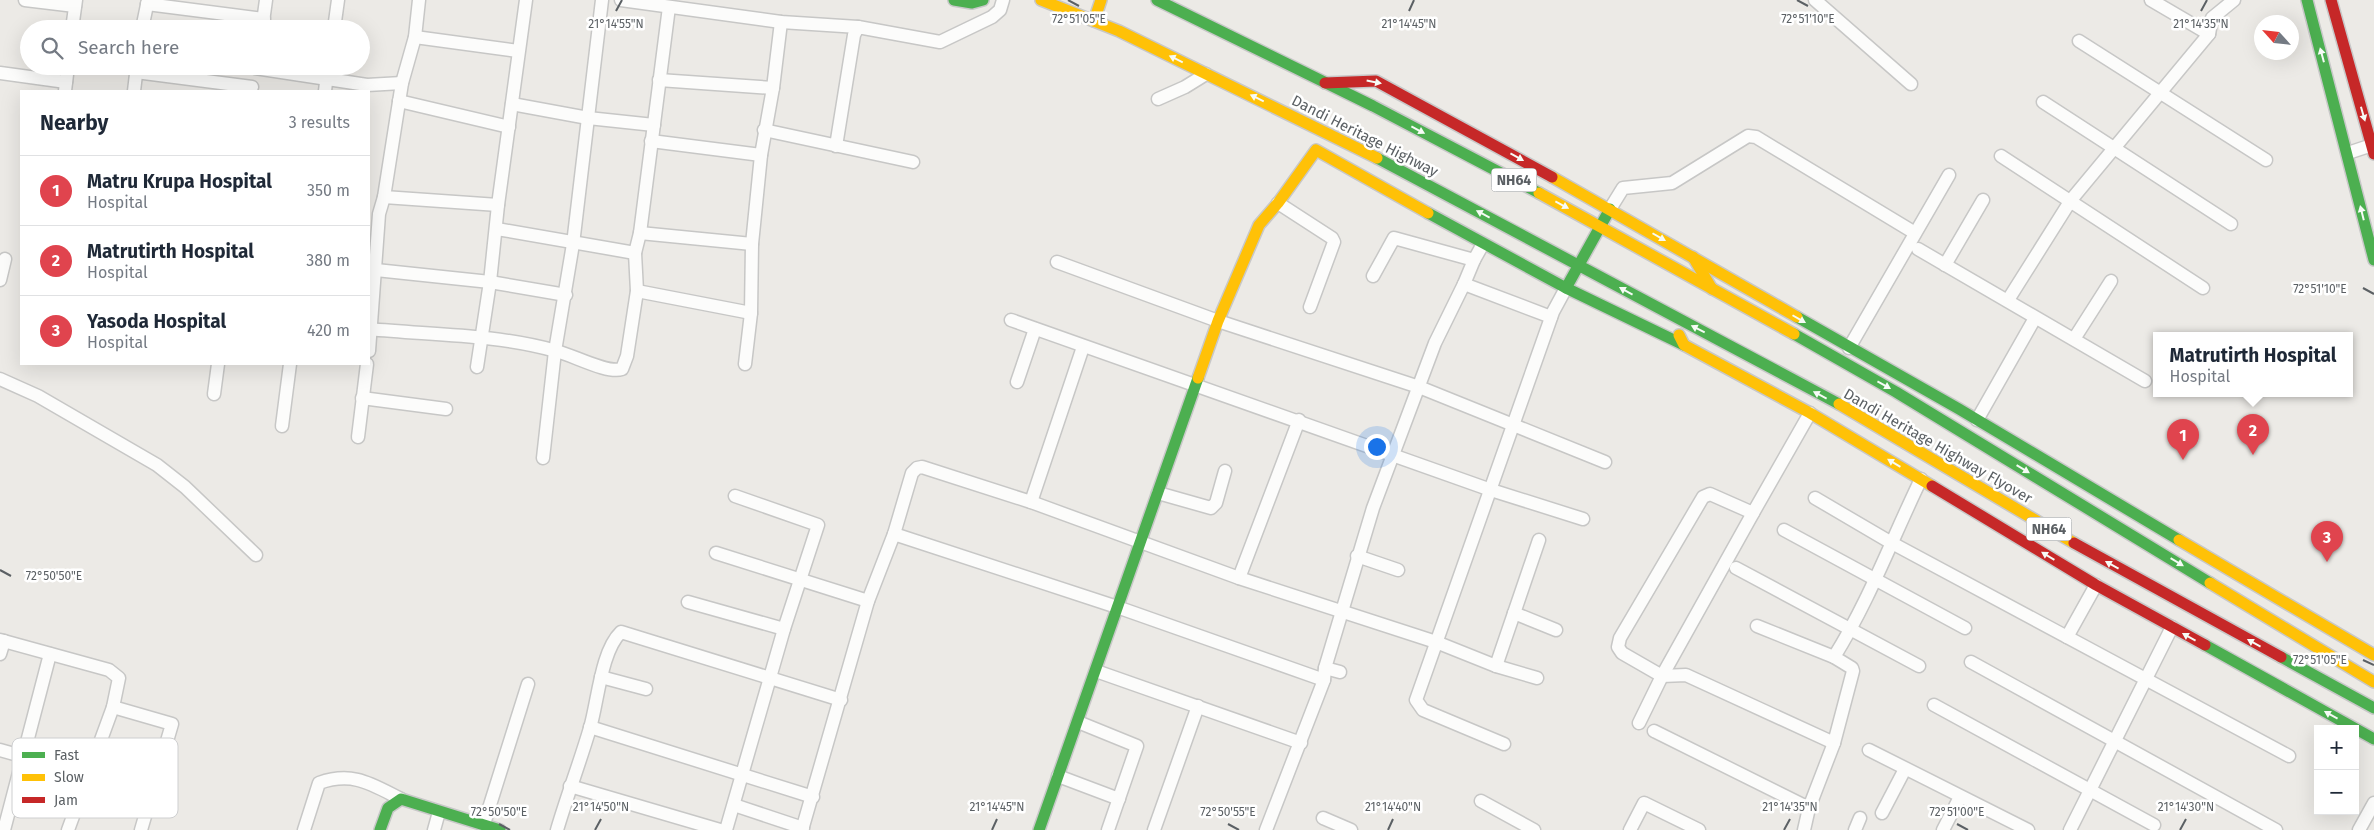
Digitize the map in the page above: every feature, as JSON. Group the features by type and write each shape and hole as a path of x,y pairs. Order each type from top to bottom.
{"main road":[{"path":"954,0 972,2 983,0"},
{"name":"Dandi Heritage Highway","path":"1041,0 1094,21 1294,116 1580,265 1669,314"},
{"path":"1074,14 1079,0"},
{"path":"1094,21 1101,0"},
{"name":"Dandi Heritage Highway","path":"1157,0 1312,76 1600,225 1712,289"},
{"path":"2307,0 2348,153 2374,260"},
{"path":"2332,0 2373,149"},
{"path":"1325,83 1367,80 1383,84 1610,209 1977,420 2374,655"},
{"path":"1039,830 1218,321 1259,225 1280,201 1316,150 1321,150 1483,244 1566,288 1684,345 1810,413 2096,585 2374,739"},
{"path":"1566,288 1610,209"},
{"path":"1694,257 1712,289"},
{"name":"Dandi Heritage Highway Flyover","path":"1712,289 1896,392 2374,682"},
{"path":"1669,314 1684,345"},
{"name":"Dandi Heritage Highway Flyover","path":"1669,314 1852,411 2102,559 2374,708"},
{"path":"380,830 388,808 401,799 500,830"}],"street":[{"path":"25,0 75,3 73,20"},
{"path":"264,20 266,0"},
{"path":"335,20 338,0"},
{"path":"419,0 415,37 402,83 384,197 374,213 376,270 370,329 483,338 556,350 610,369 622,368 627,356 637,291 635,253 640,233 668,7"},
{"path":"477,367 483,338 497,229 498,205 526,0"},
{"path":"543,458 556,350 573,244 602,0"},
{"path":"620,0 781,22 858,27 940,42 992,17 1000,10 1003,0"},
{"path":"1815,0 1911,84"},
{"path":"2151,0 2209,34"},
{"path":"2008,300 2071,200 2209,34 2212,18 2234,0"},
{"path":"144,20 147,2 242,20"},
{"path":"744,364 751,313 752,244 761,155 773,88 781,22"},
{"path":"836,146 854,36 858,27"},
{"path":"415,37 518,51"},
{"path":"2078,41 2266,160"},
{"path":"0,73 65,87"},
{"path":"1158,99 1185,87 1206,74"},
{"path":"134,90 135,75"},
{"path":"171,75 252,89 254,75"},
{"path":"325,90 327,75"},
{"path":"336,75 368,85 402,83"},
{"path":"659,80 773,88"},
{"path":"399,101 509,126"},
{"path":"2043,102 2231,224"},
{"path":"512,104 588,118 654,125"},
{"path":"764,130 913,162"},
{"path":"1610,209 1623,188 1672,183 1748,136 1756,137 1915,233"},
{"path":"651,141 761,155"},
{"path":"2348,153 2373,149"},
{"path":"2001,156 2203,288"},
{"path":"1849,348 1949,175"},
{"path":"384,197 498,205"},
{"path":"1945,265 1983,200"},
{"path":"1280,201 1332,238 1334,242 1310,307"},
{"path":"497,229 573,244 635,253"},
{"path":"640,233 752,244"},
{"path":"1373,276 1394,238 1474,260"},
{"path":"1266,830 1301,743 1324,674 1357,556 1392,455 1435,343 1483,244"},
{"path":"1918,249 2145,381"},
{"path":"0,280 5,260"},
{"path":"1057,262 1218,321 1419,387 1605,462"},
{"path":"376,270 490,282 566,295"},
{"path":"2074,339 2111,281"},
{"path":"1464,284 1552,318"},
{"path":"1504,744 1423,710 1416,700 1552,318 1566,288"},
{"path":"637,291 751,313"},
{"path":"1977,420 2035,318"},
{"path":"1011,320 1083,347 1299,420 1491,490 1583,519"},
{"path":"1016,382 1035,329"},
{"path":"1031,502 1083,347"},
{"path":"214,394 218,365"},
{"path":"282,426 290,365"},
{"path":"358,437 367,365"},
{"path":"0,379 38,396 157,465 185,487 256,555"},
{"path":"362,398 446,409"},
{"path":"1639,723 1662,676 1810,413"},
{"path":"1240,578 1299,420"},
{"path":"734,805 802,829 813,797 868,601 894,534 912,473 917,468 922,467 1031,502 1240,578 1436,642 1496,666 1537,678"},
{"path":"1158,493 1211,508 1216,503 1225,471"},
{"path":"1834,657 1877,578 1890,542 1921,479"},
{"path":"1753,513 1710,494 1703,497 1620,638 1618,647 1622,652 1662,676 1686,675 1834,743"},
{"path":"726,830 734,805 740,775 799,579 818,525 735,496"},
{"path":"1815,498 1890,542 2289,756"},
{"path":"1784,530 1877,578 1965,628"},
{"path":"894,534 1324,674 1340,672"},
{"path":"1496,666 1539,540"},
{"path":"716,553 868,601"},
{"path":"1357,556 1398,570"},
{"path":"1736,568 1919,666"},
{"path":"2067,637 2096,585"},
{"path":"688,602 784,629"},
{"path":"1514,613 1556,630"},
{"path":"1757,626 1834,657 1852,668 1853,671 1834,743 1809,808 1804,830"},
{"path":"2070,830 2172,628"},
{"path":"557,830 590,727 601,677 613,639 622,632 841,700"},
{"path":"0,654 2,640 109,670 119,678 113,707 102,738"},
{"path":"29,738 50,654"},
{"path":"1971,662 2276,830"},
{"path":"1096,671 1301,743"},
{"path":"601,677 646,689"},
{"path":"484,824 528,684"},
{"path":"1934,705 2154,825"},
{"path":"1154,830 1198,706"},
{"path":"113,707 172,724 168,738"},
{"path":"1078,722 1137,746 1108,830"},
{"path":"590,727 813,797"},
{"path":"1654,731 1809,808"},
{"path":"1869,750 2028,830"},
{"path":"1882,814 1905,769"},
{"path":"1058,776 1119,799"},
{"path":"304,830 319,783 335,777 351,777 367,782 401,799"},
{"path":"570,786 720,830"},
{"path":"4,830 5,808 12,789"},
{"path":"1943,830 1960,797"},
{"path":"1481,801 1534,830"},
{"path":"1630,830 1644,803 1698,830"},
{"path":"2360,830 2374,803"},
{"path":"434,830 439,812"},
{"path":"68,830 73,818"},
{"path":"141,830 145,818"},
{"path":"1323,818 1351,830"}],"traffic: fast":[{"path":"954,0 972,3 983,0"},
{"path":"1157,0 1373,106 1539,193"},
{"path":"2307,0 2374,260"},
{"path":"1377,158 1839,404"},
{"path":"1566,288 1610,209"},
{"path":"1428,213 1566,288 1684,345"},
{"path":"1797,317 1959,409 2179,540"},
{"path":"1794,334 1896,392 2210,583"},
{"path":"1039,830 1198,378"},
{"path":"2205,645 2374,739"},
{"path":"2281,657 2374,708"},
{"path":"380,830 388,808 401,799 500,830"}],"traffic: slow":[{"path":"1041,0 1119,31 1377,158"},
{"path":"1094,21 1101,0"},
{"path":"1198,378 1218,321 1259,225 1278,203 1316,150 1428,213"},
{"path":"1552,177 1797,317"},
{"path":"1539,193 1794,334"},
{"path":"1693,257 1712,289"},
{"path":"1679,335 1684,345 1810,413 1932,486"},
{"path":"1839,404 2074,543"},
{"path":"2179,540 2374,655"},
{"path":"2210,583 2374,682"}],"traffic: jam":[{"path":"2331,0 2374,154"},
{"path":"1325,83 1376,81 1552,177"},
{"path":"1932,486 2096,585 2205,645"},
{"path":"2074,543 2281,657"}],"place":[{"name":"Matrutirth Hospital","path":"2253,455"},
{"name":"Matru Krupa Hospital","path":"2183,460"},
{"name":"Yasoda Hospital","path":"2327,562"}]}
